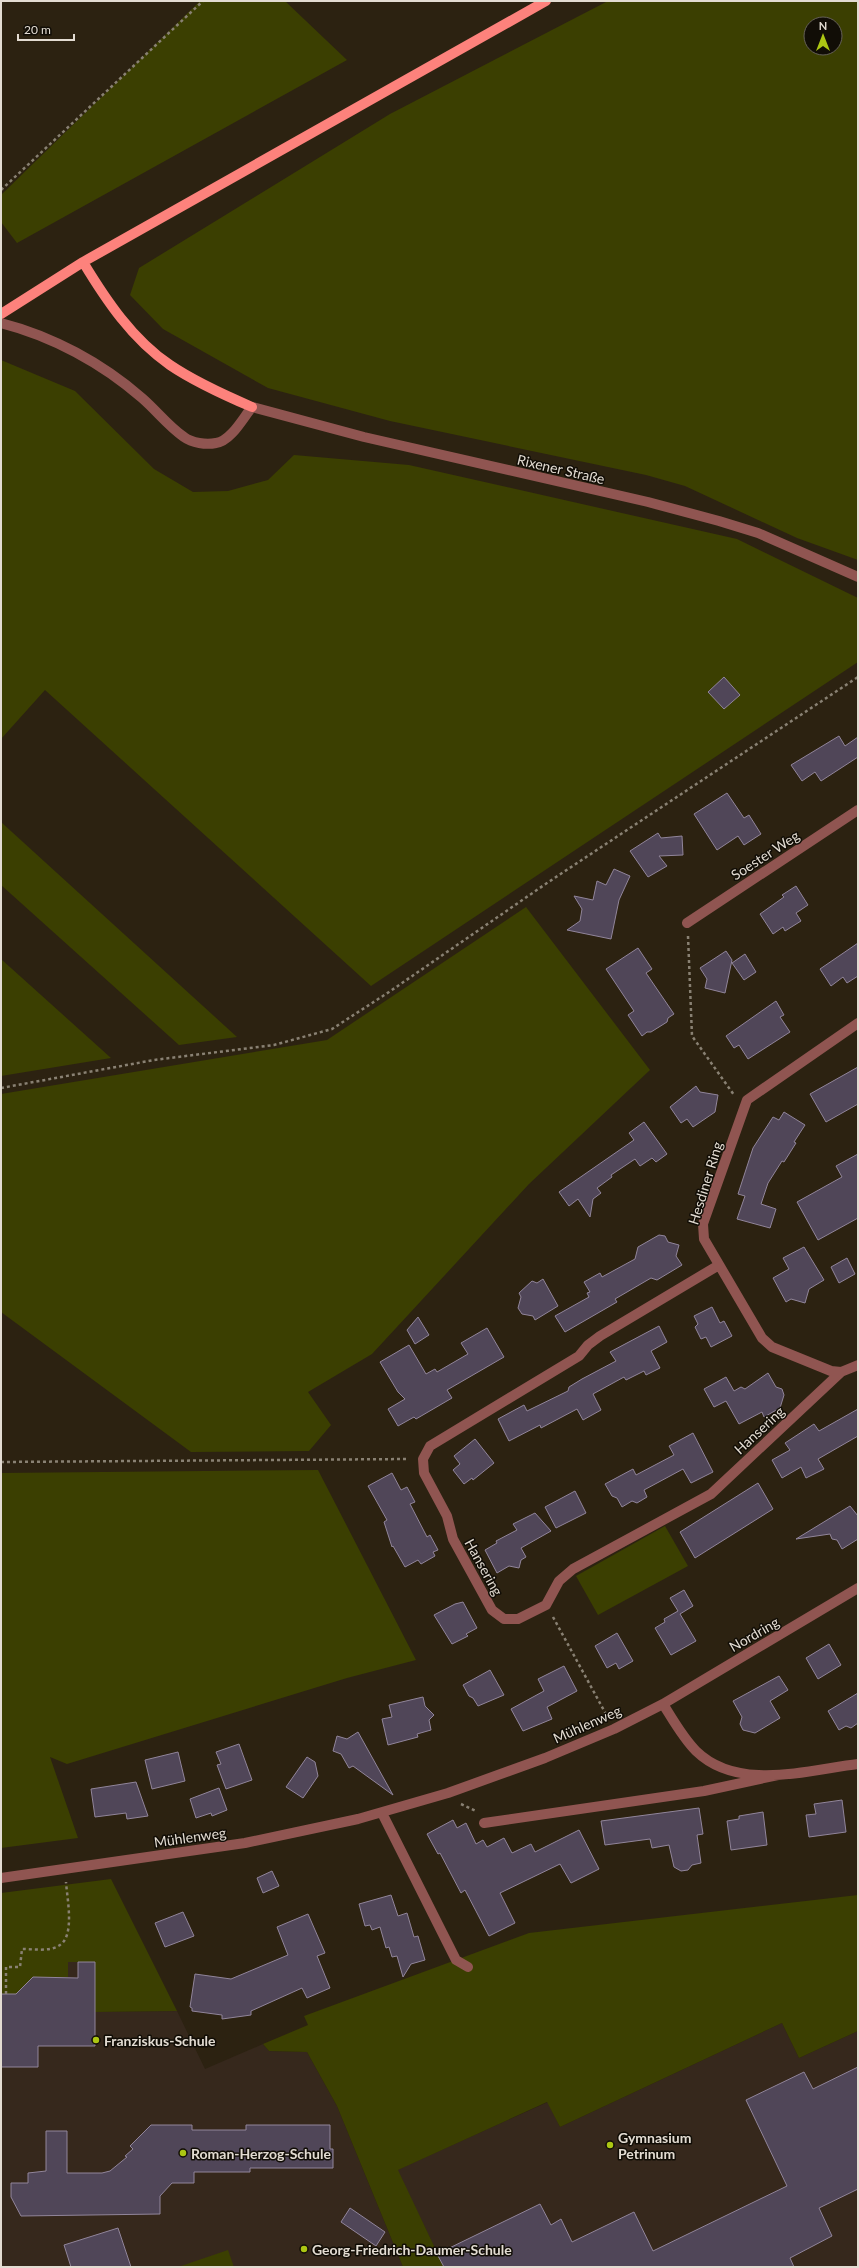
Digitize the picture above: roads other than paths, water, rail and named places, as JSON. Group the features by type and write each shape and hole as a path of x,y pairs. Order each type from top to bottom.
{"main road":[{"path":"1,314 83,262 546,1"},
{"path":"83,262 108,303 121,319 169,364 220,393 252,407"}],"street":[{"path":"1,323 26,329 80,355 141,397 184,437 193,442 217,444 226,438 252,407"},
{"name":"Rixener Straße","path":"252,407 371,439 648,502 719,521 758,533 858,576"},
{"name":"Soester Weg","path":"687,923 858,810"},
{"name":"Hesdiner Ring","path":"841,1372 817,1366 767,1344 756,1330 704,1239 703,1224 744,1107 754,1093 858,1023"},
{"name":"Hansering","path":"719,1265 592,1341 574,1360 489,1409 430,1446 422,1458 424,1473 447,1516 453,1539 492,1610 498,1616 512,1620 518,1619 546,1604 559,1581 573,1569 711,1494 841,1372"},
{"path":"841,1372 858,1365"},
{"name":"Nordring","path":"663,1704 858,1588"},
{"path":"663,1704 689,1743 709,1761 723,1768 739,1772 778,1775"},
{"name":"Mühlenweg","path":"1,1878 245,1843 382,1813 484,1780 614,1729 663,1704"},
{"path":"484,1823 704,1792 778,1775 858,1764"},
{"path":"382,1813 456,1960 468,1968"}],"place":[{"name":"Franziskus-Schule","path":"96,2040"},
{"name":"Gymnasium Petrinum","path":"610,2145"},
{"name":"Roman-Herzog-Schule","path":"183,2153"},
{"name":"Georg-Friedrich-Daumer-Schule","path":"304,2249"}]}
